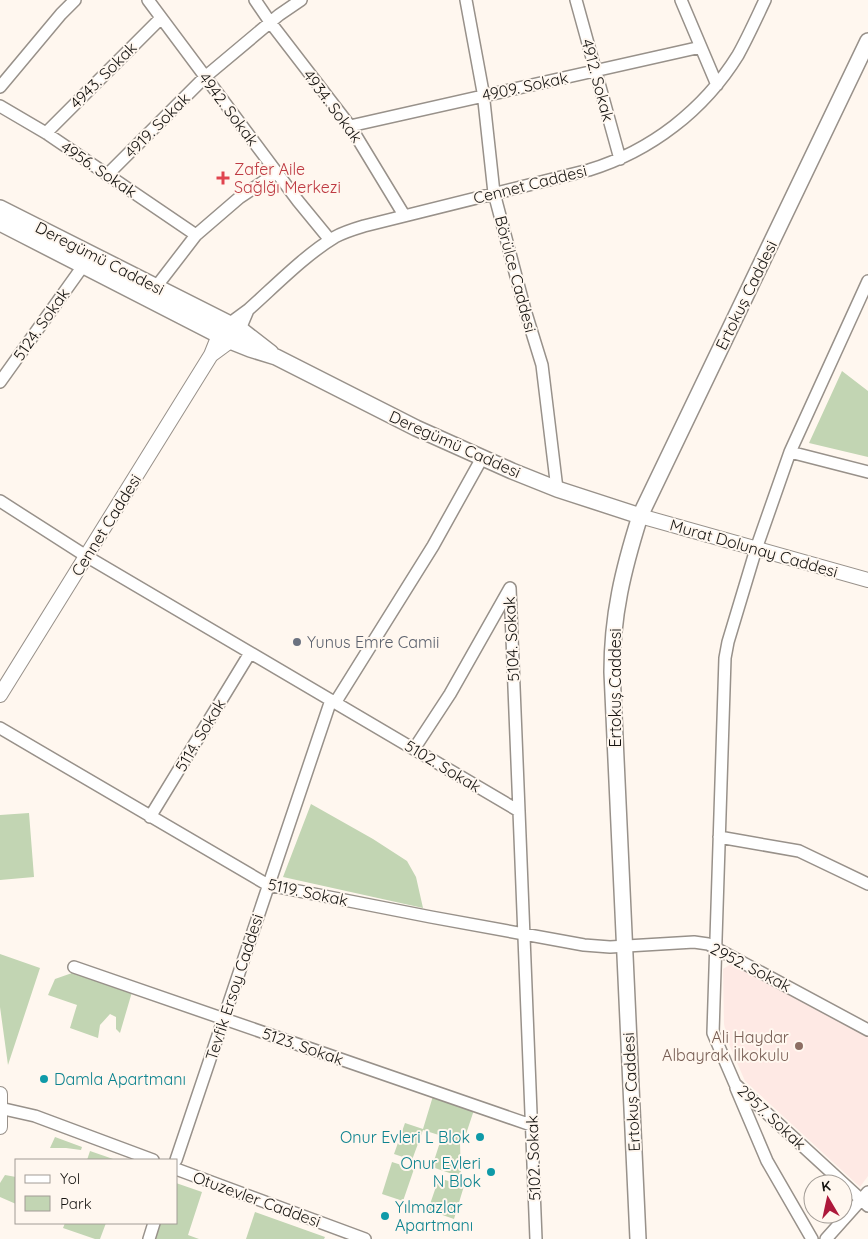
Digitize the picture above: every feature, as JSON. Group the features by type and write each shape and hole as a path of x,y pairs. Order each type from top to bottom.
{"main road":[{"name":"Ertokuş Caddesi","path":"638,1239 612,648 620,584 640,516 868,41"},
{"name":"Deregümü Caddesi","path":"0,208 156,287 230,332 250,349 276,357 416,428 482,458 557,489 640,516"},
{"name":"Deregümü Caddesi","path":"0,224 83,266 230,332"}],"street":[{"path":"0,87 75,0"},
{"name":"4942. Sokak","path":"148,0 276,172 330,240"},
{"name":"4934. Sokak","path":"255,0 350,126 404,216"},
{"name":"4919. Sokak","path":"107,175 205,77 270,22 301,0"},
{"name":"Börülce Caddesi","path":"466,0 484,95 494,193 525,310 542,365 557,489"},
{"name":"4912. Sokak","path":"576,0 620,159"},
{"path":"682,0 717,85"},
{"name":"Cennet Caddesi","path":"0,695 211,355 248,310 330,240 348,231 589,170 620,159 658,138 700,103 717,85 746,41 765,0"},
{"name":"4943. Sokak","path":"46,133 161,18"},
{"name":"4909. Sokak","path":"350,126 701,47"},
{"name":"4956. Sokak","path":"0,106 46,133 196,235"},
{"path":"156,287 196,235 240,198 276,172"},
{"name":"5124. Sokak","path":"0,382 83,266"},
{"name":"2957. Sokak","path":"866,1199 735,1084 713,1033 725,658 728,642 756,549 790,452 868,281"},
{"path":"790,452 868,472"},
{"name":"Tevfik Ersoy Caddesi","path":"176,1159 268,885 333,702 433,546 482,458"},
{"name":"5102. Sokak","path":"0,501 86,556 519,811 536,1239"},
{"name":"Murat Dolunay Caddesi","path":"640,516 868,580"},
{"name":"5104. Sokak","path":"414,749 450,694 510,588 519,811"},
{"name":"5114. Sokak","path":"150,817 250,653"},
{"name":"5119. Sokak","path":"0,728 268,885 584,945 624,947"},
{"path":"719,837 800,851 868,884"},
{"name":"2952. Sokak","path":"624,947 694,942 708,944 868,1030"},
{"name":"5123. Sokak","path":"74,967 531,1125"},
{"path":"735,1084 767,1160 812,1239"},
{"path":"0,1127 0,1103 150,1159"},
{"name":"Otuzevler Caddesi","path":"178,1170 365,1239"},
{"path":"826,1239 866,1199"},
{"path":"149,1239 154,1224"}],"shaded area":[{"name":"Ali Haydar Albayrak İlkokulu","path":"731,964 868,1037 868,1176 860,1187 853,1181 853,1174 846,1174 745,1081 728,1042 724,1024 723,969"}],"green space":[{"path":"842,371 868,391 868,457 809,443"},
{"path":"311,804 373,839 407,861 416,877 423,908 283,877"},
{"path":"29,813 34,877 0,880 0,815"},
{"path":"0,954 40,968 8,1065 0,1007"},
{"path":"72,973 132,992 120,1033 116,1029 116,1017 110,1014 100,1025 98,1038 70,1028 77,1005 48,995 55,979"},
{"path":"433,1096 474,1110 463,1143 460,1143 461,1177 432,1167 442,1136 423,1130 412,1160 394,1154 405,1123 423,1129"},
{"path":"55,1137 82,1147 81,1150 50,1148"},
{"path":"90,1151 113,1159 87,1159"},
{"path":"392,1162 414,1169 403,1201 382,1194"},
{"path":"5,1175 15,1177 15,1204 0,1197 0,1183"},
{"path":"439,1178 464,1186 454,1219 428,1210"},
{"path":"178,1184 202,1192 188,1235 199,1239 155,1239 160,1224 178,1224"},
{"path":"255,1212 325,1237 324,1239 246,1239"},
{"path":"65,1224 106,1224 100,1239 63,1228"}],"place":[{"name":"Zafer Aile Sağlğı Merkezi","path":"223,178"},
{"name":"Yunus Emre Camii","path":"297,642"},
{"name":"Ali Haydar Albayrak İlkokulu","path":"799,1046"},
{"name":"Damla Apartmanı","path":"44,1079"},
{"name":"Onur Evleri L Blok","path":"480,1137"},
{"name":"Onur Evleri N Blok","path":"491,1172"},
{"name":"Yılmazlar Apartmanı","path":"385,1216"}]}
